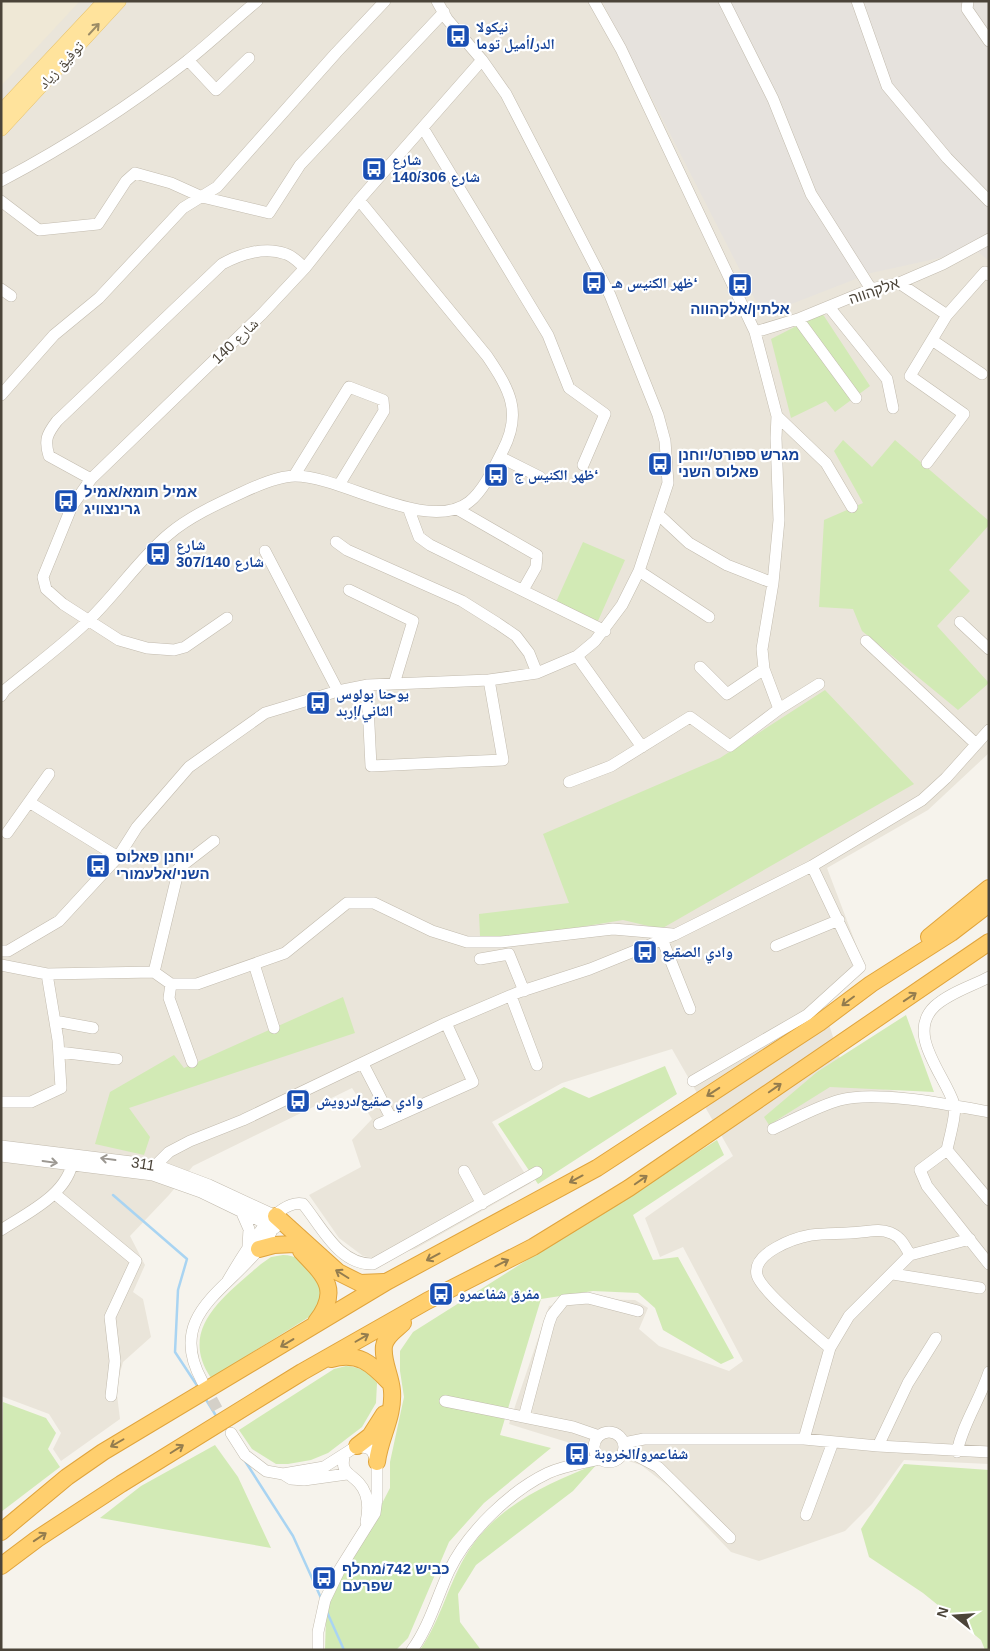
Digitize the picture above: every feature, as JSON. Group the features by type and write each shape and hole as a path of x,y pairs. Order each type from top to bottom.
{"highway":[{"path":"1,1532 67,1477 103,1452 388,1281 597,1168 819,1023 871,984 989,888"},
{"path":"871,984 951,933 989,904"},
{"path":"1,1566 37,1539 121,1484 302,1372 427,1301 534,1247 629,1188 989,942"},
{"path":"272,1222 307,1246 346,1277 360,1283 388,1281"},
{"path":"272,1222 321,1273 329,1288 326,1308 312,1328"},
{"path":"253,1250 274,1245 294,1244"},
{"path":"376,1466 379,1448 390,1422 391,1384 384,1356 384,1345 388,1336 427,1301"},
{"path":"302,1372 330,1359 349,1355 369,1363 391,1384"},
{"path":"351,1450 377,1428 391,1404"}],"main road":[{"name":"توفيق زياد","path":"1,112 105,1"},
{"name":"توفيق زياد","path":"1,129 120,1"}],"street":[{"path":"1,181 84,135 188,60 257,1"},
{"path":"1,395 54,335 99,298 184,208 217,187 336,53 385,1"},
{"path":"1,952 8,951 60,922 118,857 137,827 189,767 265,713 338,691 367,686 489,680 537,673 577,656 605,631 622,605 639,571 668,483 665,440 658,415 610,295 506,94 437,1"},
{"path":"594,1 621,48 754,332 778,416 776,438 779,520 773,583 762,649 764,669 779,709"},
{"path":"724,1 773,99 811,194 871,289"},
{"path":"857,1 887,86 947,158 989,201"},
{"path":"968,1 967,9 989,41"},
{"path":"1,201 39,230 98,224 126,181 135,173 172,183 202,197 268,212 300,165 444,12"},
{"path":"188,60 216,90 249,58"},
{"name":"شارع 140","path":"228,618 185,647 174,650 147,648 119,640 63,604 46,589 43,577 72,506 91,479 262,314 305,268 359,200 482,60"},
{"path":"423,128 548,335 569,388 605,414 583,465"},
{"path":"1,696 5,690 89,620 169,534 243,492 294,476 339,485 409,510 457,509 470,502 478,491 500,457 512,428 513,406 504,381 486,356 359,200"},
{"name":"אלקהווה","path":"754,332 798,319 871,289 899,283 943,264 989,239"},
{"path":"91,479 49,456 45,445 46,435 57,421 222,264 235,257 252,252 278,252 288,254 305,268"},
{"path":"927,463 964,414 910,376 947,315 985,272 989,275"},
{"path":"899,283 947,315"},
{"path":"1,289 11,296"},
{"path":"829,307 887,379 893,408"},
{"path":"798,319 856,398"},
{"path":"932,340 982,374"},
{"path":"294,476 349,387 383,400 384,411 339,485"},
{"path":"778,416 826,463 852,507"},
{"path":"500,457 540,477"},
{"path":"457,509 537,555 536,567 523,590"},
{"path":"409,510 419,537 430,545 605,631"},
{"path":"659,515 689,542 720,561 773,583"},
{"path":"336,542 347,550 462,601 497,623 516,636 529,653 537,673"},
{"path":"265,551 338,691"},
{"path":"639,571 709,617"},
{"path":"349,590 413,621 394,684"},
{"path":"960,622 989,649"},
{"path":"866,641 976,744"},
{"path":"577,656 642,747"},
{"path":"700,667 728,694 764,669"},
{"path":"367,686 371,766 503,760 489,680"},
{"path":"569,782 611,766 690,717 730,746 779,709 819,684"},
{"path":"155,1170 169,1152 190,1141 243,1120 446,1024 511,996 590,969 674,934 812,866 922,800 946,778 989,730"},
{"path":"6,833 49,774"},
{"path":"29,802 118,857"},
{"path":"154,972 179,868 214,841"},
{"path":"693,1081 807,1015 860,968 812,866"},
{"path":"1,965 47,974 154,972 171,984 197,984 285,953 347,903 374,904 432,931 467,942 501,942 613,930 674,934"},
{"path":"776,946 839,920"},
{"path":"662,939 690,1009"},
{"path":"480,959 509,954 524,991"},
{"path":"254,964 274,1028"},
{"path":"1,1102 31,1102 61,1088 59,1052 47,974"},
{"path":"989,977 936,1005 925,1016 924,1030 929,1053 955,1106 947,1150 920,1170 927,1186 989,1264"},
{"path":"171,984 168,998 192,1062"},
{"path":"511,996 537,1065"},
{"path":"55,1021 94,1028"},
{"path":"379,1124 473,1082 446,1024"},
{"path":"59,1052 117,1059"},
{"path":"363,1064 391,1118"},
{"path":"773,1129 839,1100 855,1097 877,1097 989,1112"},
{"name":"311","path":"1,1146 73,1160"},
{"path":"947,1150 989,1200"},
{"name":"311","path":"1,1156 73,1160 155,1170 209,1185 272,1222"},
{"path":"1,1230 55,1194 73,1160"},
{"name":"311","path":"155,1170 242,1212 272,1222"},
{"path":"464,1171 482,1204"},
{"path":"202,1381 190,1354 192,1329 201,1311 253,1250 272,1222 292,1204 303,1204 336,1247 350,1258 374,1264 536,1172"},
{"path":"55,1194 136,1261 110,1318 115,1361 111,1396"},
{"path":"242,1212 253,1250"},
{"path":"830,1348 786,1310 760,1281 757,1268 762,1259 780,1245 809,1236 877,1229 902,1239 910,1255"},
{"path":"804,1439 830,1348 849,1316 910,1255 970,1239"},
{"path":"893,1274 980,1288"},
{"path":"524,1417 549,1323 552,1315 564,1300 588,1298 638,1311"},
{"path":"878,1446 908,1383 936,1338"},
{"path":"957,1452 961,1433 982,1394 989,1372"},
{"path":"445,1401 524,1417 599,1436 614,1432 622,1438 624,1446 617,1460 608,1462 600,1459 594,1450 599,1436"},
{"path":"231,1433 251,1462 266,1471 283,1474 324,1467 351,1450 368,1448 372,1451 376,1466 377,1506 371,1520 340,1569 325,1600 318,1632 318,1650"},
{"path":"624,1446 644,1439 804,1439 957,1452 989,1452"},
{"path":"806,1515 833,1442"},
{"path":"624,1446 658,1467 730,1538"},
{"path":"351,1450 343,1465 347,1474 358,1481 367,1497 366,1527"},
{"path":"412,1650 427,1624 450,1568 462,1547 480,1526 500,1507 549,1473 600,1459"},
{"path":"358,1481 371,1477 376,1466"},
{"path":"283,1474 291,1479 304,1480 347,1474"}],"shaded area":[{"path":"1,1 989,1 989,753 928,810 827,868 865,968 833,999 823,1006 848,1083 989,1107 989,1464 904,1460 872,1504 845,1531 759,1561 731,1552 668,1486 641,1465 509,1424 549,1306 578,1299 635,1300 648,1308 639,1329 659,1346 729,1371 743,1361 683,1247 660,1257 645,1218 733,1156 672,1049 562,1083 492,1122 531,1183 415,1249 378,1259 363,1256 339,1238 309,1195 361,1167 352,1140 372,1119 352,1088 193,1166 169,1195 130,1236 145,1265 133,1292 143,1299 151,1337 123,1362 116,1387 120,1419 61,1461 53,1449 61,1433 49,1414 1,1396"},
{"path":"1,1 80,1 1,86"},
{"path":"602,1 989,1 989,261 976,250 871,273 763,315"}],"green space":[{"path":"822,313 870,386 835,412 826,401 791,418 771,339"},
{"path":"843,440 872,467 895,440 989,521 989,525 949,570 970,591 937,626 989,683 958,710 862,631 853,609 819,607 824,520 863,503 834,451"},
{"path":"583,542 625,560 598,621 556,602"},
{"path":"825,690 914,784 661,929 623,920 519,937 480,936 479,914 569,903 543,834 720,758"},
{"path":"343,997 355,1033 129,1108 150,1137 144,1155 95,1144 110,1092 174,1055 184,1068"},
{"path":"906,1015 934,1092 830,1087 769,1125 764,1117 817,1072"},
{"path":"665,1066 677,1094 538,1184 498,1124 564,1087 589,1098"},
{"path":"717,1140 724,1155 633,1215 653,1260 678,1257 734,1358 721,1364 663,1330 655,1308 638,1293 593,1291 541,1299 500,1435 551,1448 484,1503 449,1542 408,1638 396,1650 325,1650 326,1617 337,1579 375,1517 390,1488 390,1462 404,1397 400,1371 400,1351 413,1332"},
{"path":"283,1255 298,1259 310,1268 319,1282 325,1297 314,1314 211,1378 202,1360 200,1343 203,1328 210,1314 234,1288 261,1264 271,1257"},
{"path":"346,1366 364,1371 377,1383 376,1403 362,1427 328,1453 311,1460 276,1464 252,1449 239,1430 334,1369"},
{"path":"3,1402 46,1418 56,1433 48,1449 60,1467 1,1512"},
{"path":"215,1445 238,1477 271,1548 100,1518 141,1486"},
{"path":"597,1464 573,1491 476,1565 458,1594 460,1622 481,1650 420,1650 434,1626 462,1562 481,1534 495,1520 526,1497 561,1479"},
{"path":"904,1464 989,1470 989,1650 985,1650 981,1640 923,1593 869,1557 861,1529"}],"waterway":[{"path":"113,1195 187,1259 178,1290 175,1352 198,1387"},
{"path":"205,1398 218,1419"},
{"path":"245,1461 293,1536 321,1598"},
{"path":"327,1612 344,1650"}],"tunnel":[{"path":"204,1385 226,1425"}],"place":[{"name":"نيكولا الدر/أميل توما","path":"458,36"},
{"name":"شارع 140/شارع 306","path":"374,169"},
{"name":"ظهر الكنيس هـ‘","path":"594,283"},
{"name":"אלתין/אלקהווה","path":"740,285"},
{"name":"מגרש ספורט/יוחנן פאלוס השני","path":"660,464"},
{"name":"ظهر الكنيس ج‘","path":"496,475"},
{"name":"אמיל תומא/אמיל גרינצוויג","path":"66,501"},
{"name":"شارع 307/شارع 140","path":"158,554"},
{"name":"يوحنا بولوس الثاني/إربد","path":"318,703"},
{"name":"יוחנן פאלוס השני/אלעמורי","path":"98,866"},
{"name":"وادي الصقيع","path":"645,952"},
{"name":"وادي صقيع/درويش","path":"298,1101"},
{"name":"مفرق شفاعمرو","path":"441,1294"},
{"name":"شفاعمرو/الخروبة","path":"577,1454"},
{"name":"כביש 742/מחלף שפרעם","path":"324,1578"}]}
